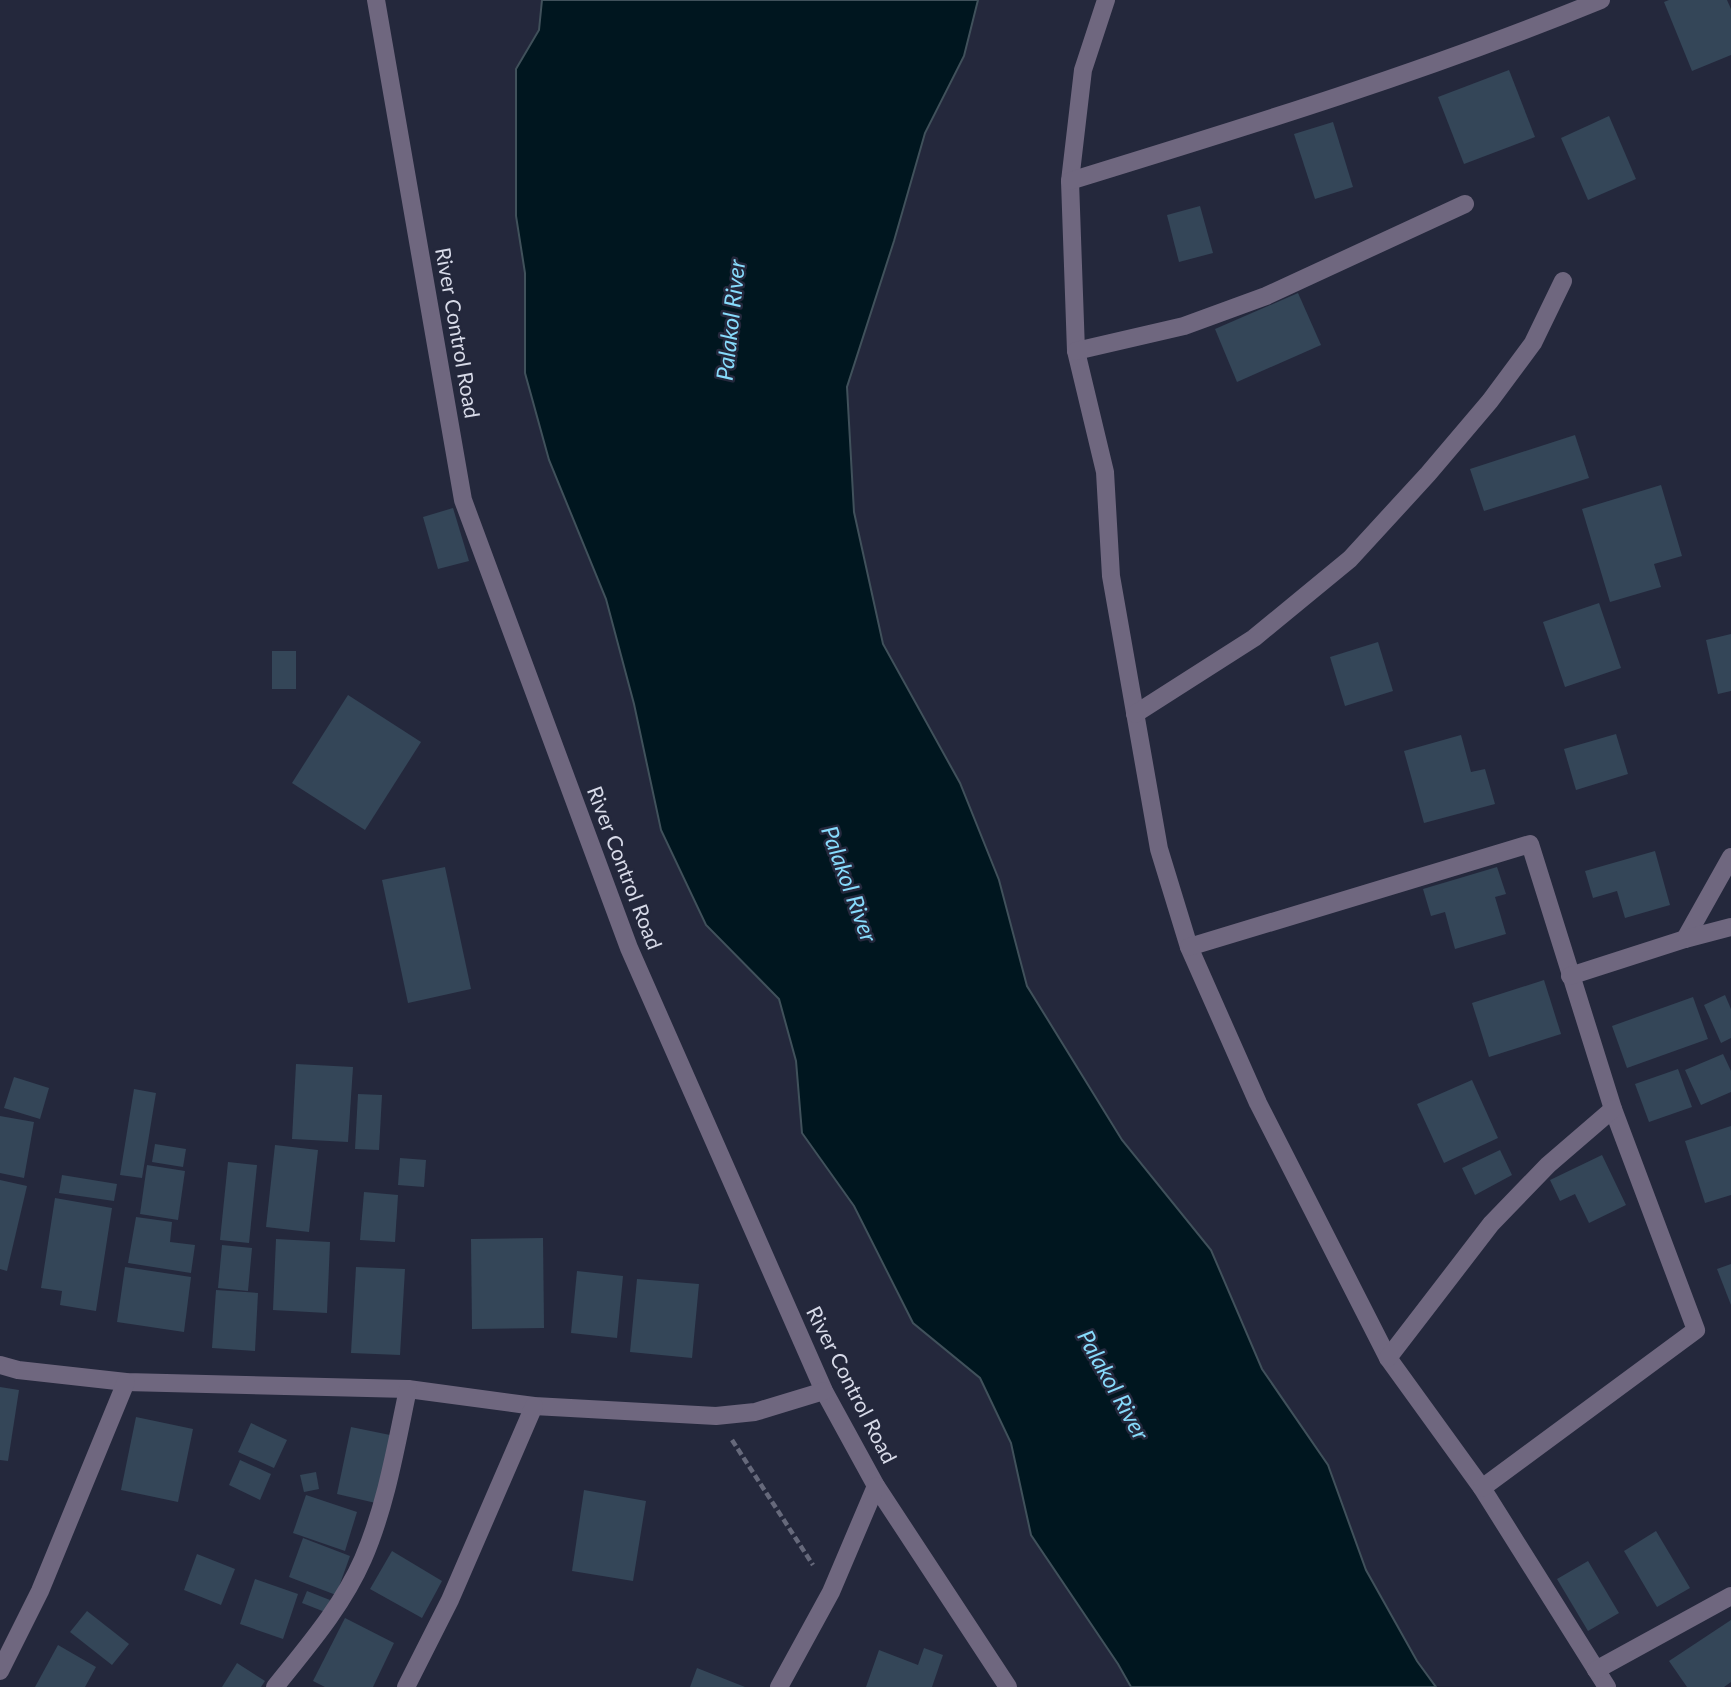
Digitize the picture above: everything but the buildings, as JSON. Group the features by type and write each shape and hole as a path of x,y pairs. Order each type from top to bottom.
{"street":[{"name":"River Control Road","path":"376,0 463,500 629,948 824,1391 876,1486 1008,1687"},
{"path":"1106,0 1083,71 1070,181 1076,351 1105,472 1111,576 1159,849 1189,947 1258,1103 1388,1358 1482,1488 1607,1687"},
{"path":"1070,181 1343,94 1517,34 1601,0"},
{"path":"1076,351 1184,326 1266,296 1465,204"},
{"path":"1135,714 1254,638 1350,559 1490,401 1533,343 1563,281"},
{"path":"1189,947 1530,844 1613,1109 1696,1331 1482,1488"},
{"path":"1685,939 1731,857"},
{"path":"1570,976 1731,927"},
{"path":"1388,1358 1491,1224 1548,1165 1613,1109"},
{"path":"0,1365 18,1370 126,1382 408,1389 534,1406 716,1416 755,1412 824,1391"},
{"path":"0,1671 40,1591 126,1382"},
{"path":"275,1687 329,1619 362,1560 388,1485 408,1389"},
{"path":"406,1687 450,1600 534,1406"},
{"path":"779,1687 831,1592 876,1486"},
{"path":"1596,1670 1731,1596"}],"path":[{"path":"716,1416 831,1592"}],"water":[{"name":"Palakol River","path":"542,0 978,0 964,56 925,133 847,387 854,512 883,644 960,783 999,880 1027,986 1122,1140 1211,1250 1262,1369 1328,1465 1366,1570 1417,1661 1436,1687 1131,1687 1031,1535 1011,1443 980,1378 913,1323 854,1206 802,1133 796,1061 779,999 706,925 661,830 634,704 606,599 549,460 525,373 525,273 516,216 516,69 539,30"}]}
